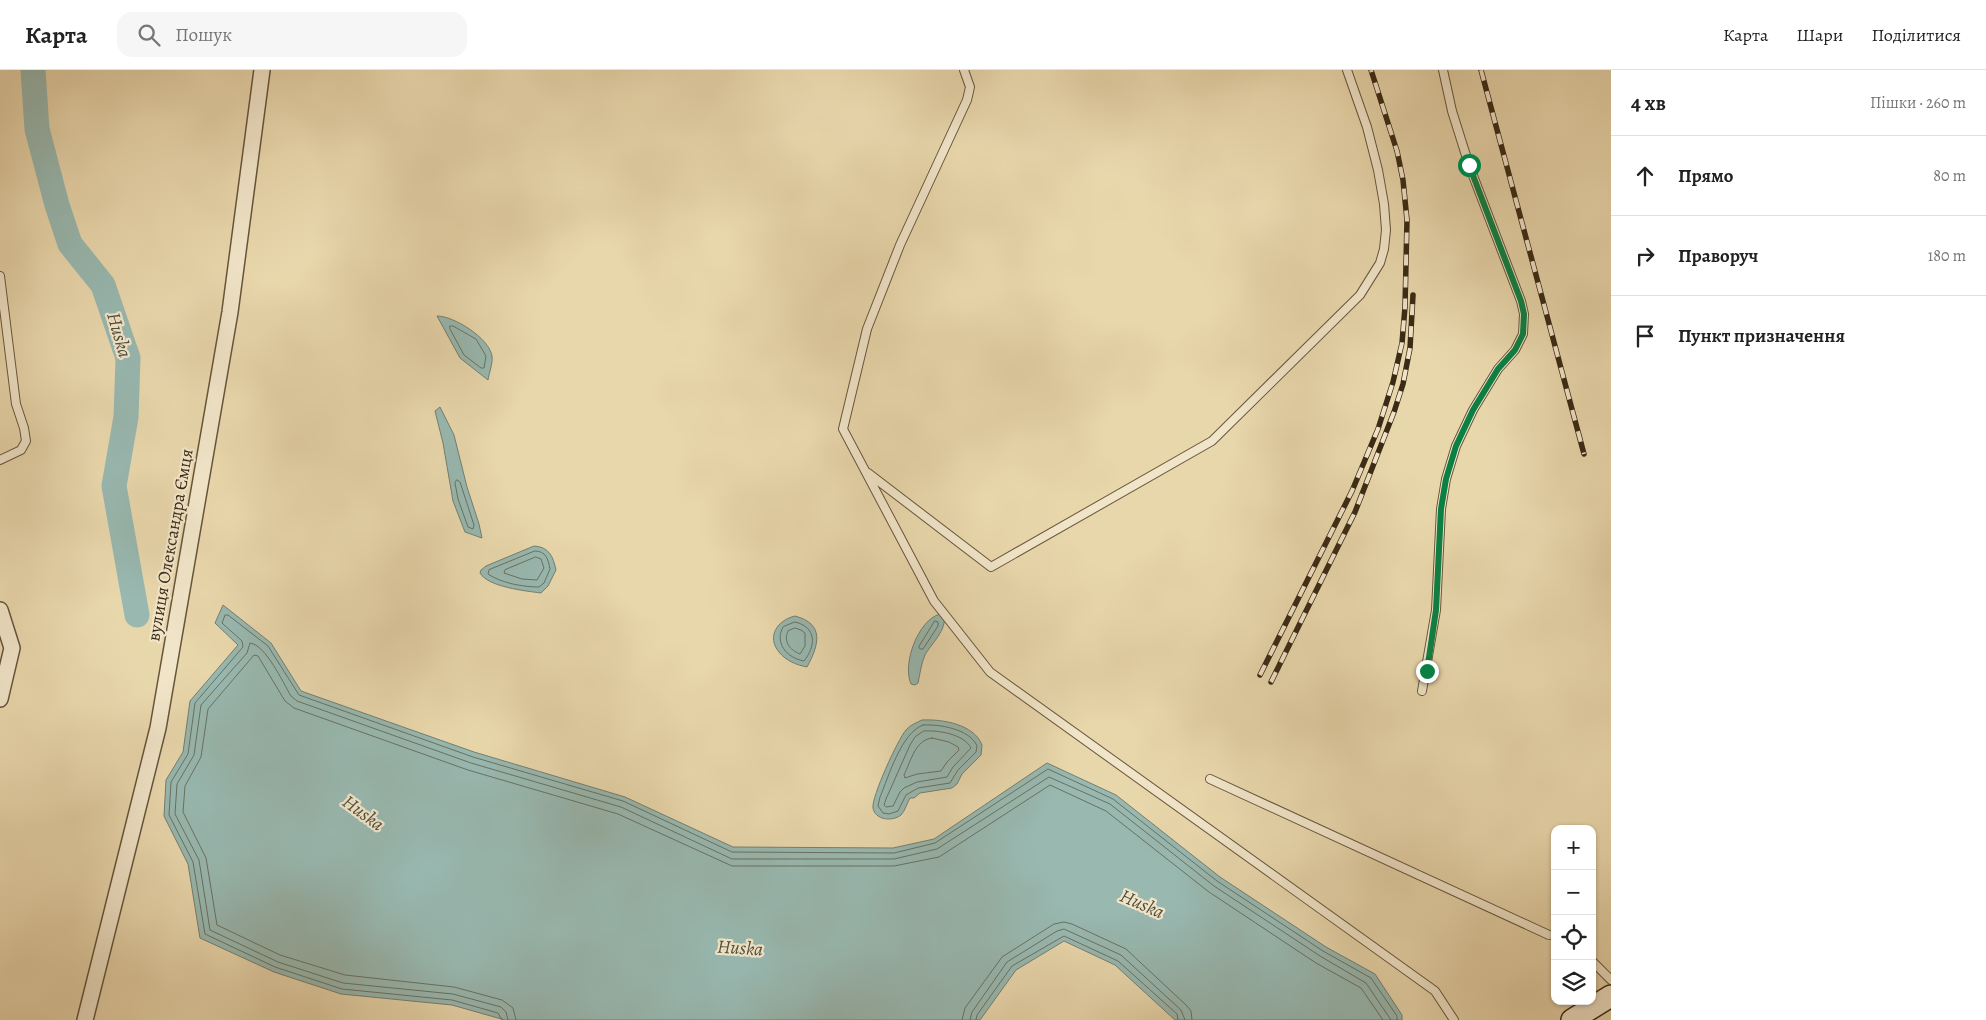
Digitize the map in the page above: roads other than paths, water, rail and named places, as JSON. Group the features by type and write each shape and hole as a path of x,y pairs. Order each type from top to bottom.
{"main road":[{"path":"1572,1020 1611,996"}],"street":[{"name":"вулиця Олександра Ємця","path":"84,1020 158,728 230,312 262,70"},
{"path":"0,610 12,648 0,699"}],"lane":[{"path":"964,70 970,87 967,100 900,245 867,329 843,429 934,601 990,672 1435,990 1454,1020"},
{"path":"865,470 991,567 1212,441 1360,295 1380,263 1386,230 1382,196 1367,127 1347,70"},
{"path":"1422,691 1436,610 1441,509 1446,479 1456,446 1473,410 1498,369 1520,342 1525,324 1521,301 1480,197 1459,136 1443,70"},
{"path":"0,276 16,404 26,441 22,450 0,460"},
{"path":"1210,779 1549,935"},
{"path":"1596,965 1611,980"}],"water":[{"path":"437,316 461,324 485,342 492,356 488,380 460,358"},
{"path":"440,407 454,435 482,538 465,532 453,501 443,443 435,411"},
{"path":"534,546 543,548 550,553 556,570 548,586 541,593 499,585 484,578 480,573 486,566"},
{"path":"223,605 271,643 301,691 474,752 625,797 733,847 893,848 934,839 1047,763 1116,795 1220,877 1326,947 1375,974 1402,1015 1402,1020 1175,1020 1115,965 1064,941 1016,970 980,1020 505,1020 452,1005 341,994 274,972 200,938 188,864 164,816 166,780 183,752 190,701 238,645 215,623"},
{"path":"940,614 944,616 943,626 938,637 925,655 918,683 915,685 911,684 909,665 914,644 925,625 932,618"},
{"path":"795,616 811,624 817,636 814,651 807,667 788,660 775,646 774,635 779,625"},
{"path":"922,720 948,722 972,732 982,745 981,755 962,774 957,784 952,788 920,793 914,798 910,798 901,815 893,819 884,819 874,812 876,793 902,736 911,725"}],"waterway":[{"name":"Huska","path":"33,70 37,129 57,205 70,244 103,285 128,358 126,417 114,486 137,615"}],"railway":[{"path":"1260,675 1352,491 1378,429 1393,382 1402,343 1405,307 1407,220 1403,180 1397,151 1371,70"},
{"path":"1481,70 1584,454"},
{"path":"1271,682 1355,512 1394,412 1403,384 1410,348 1413,295"}]}
